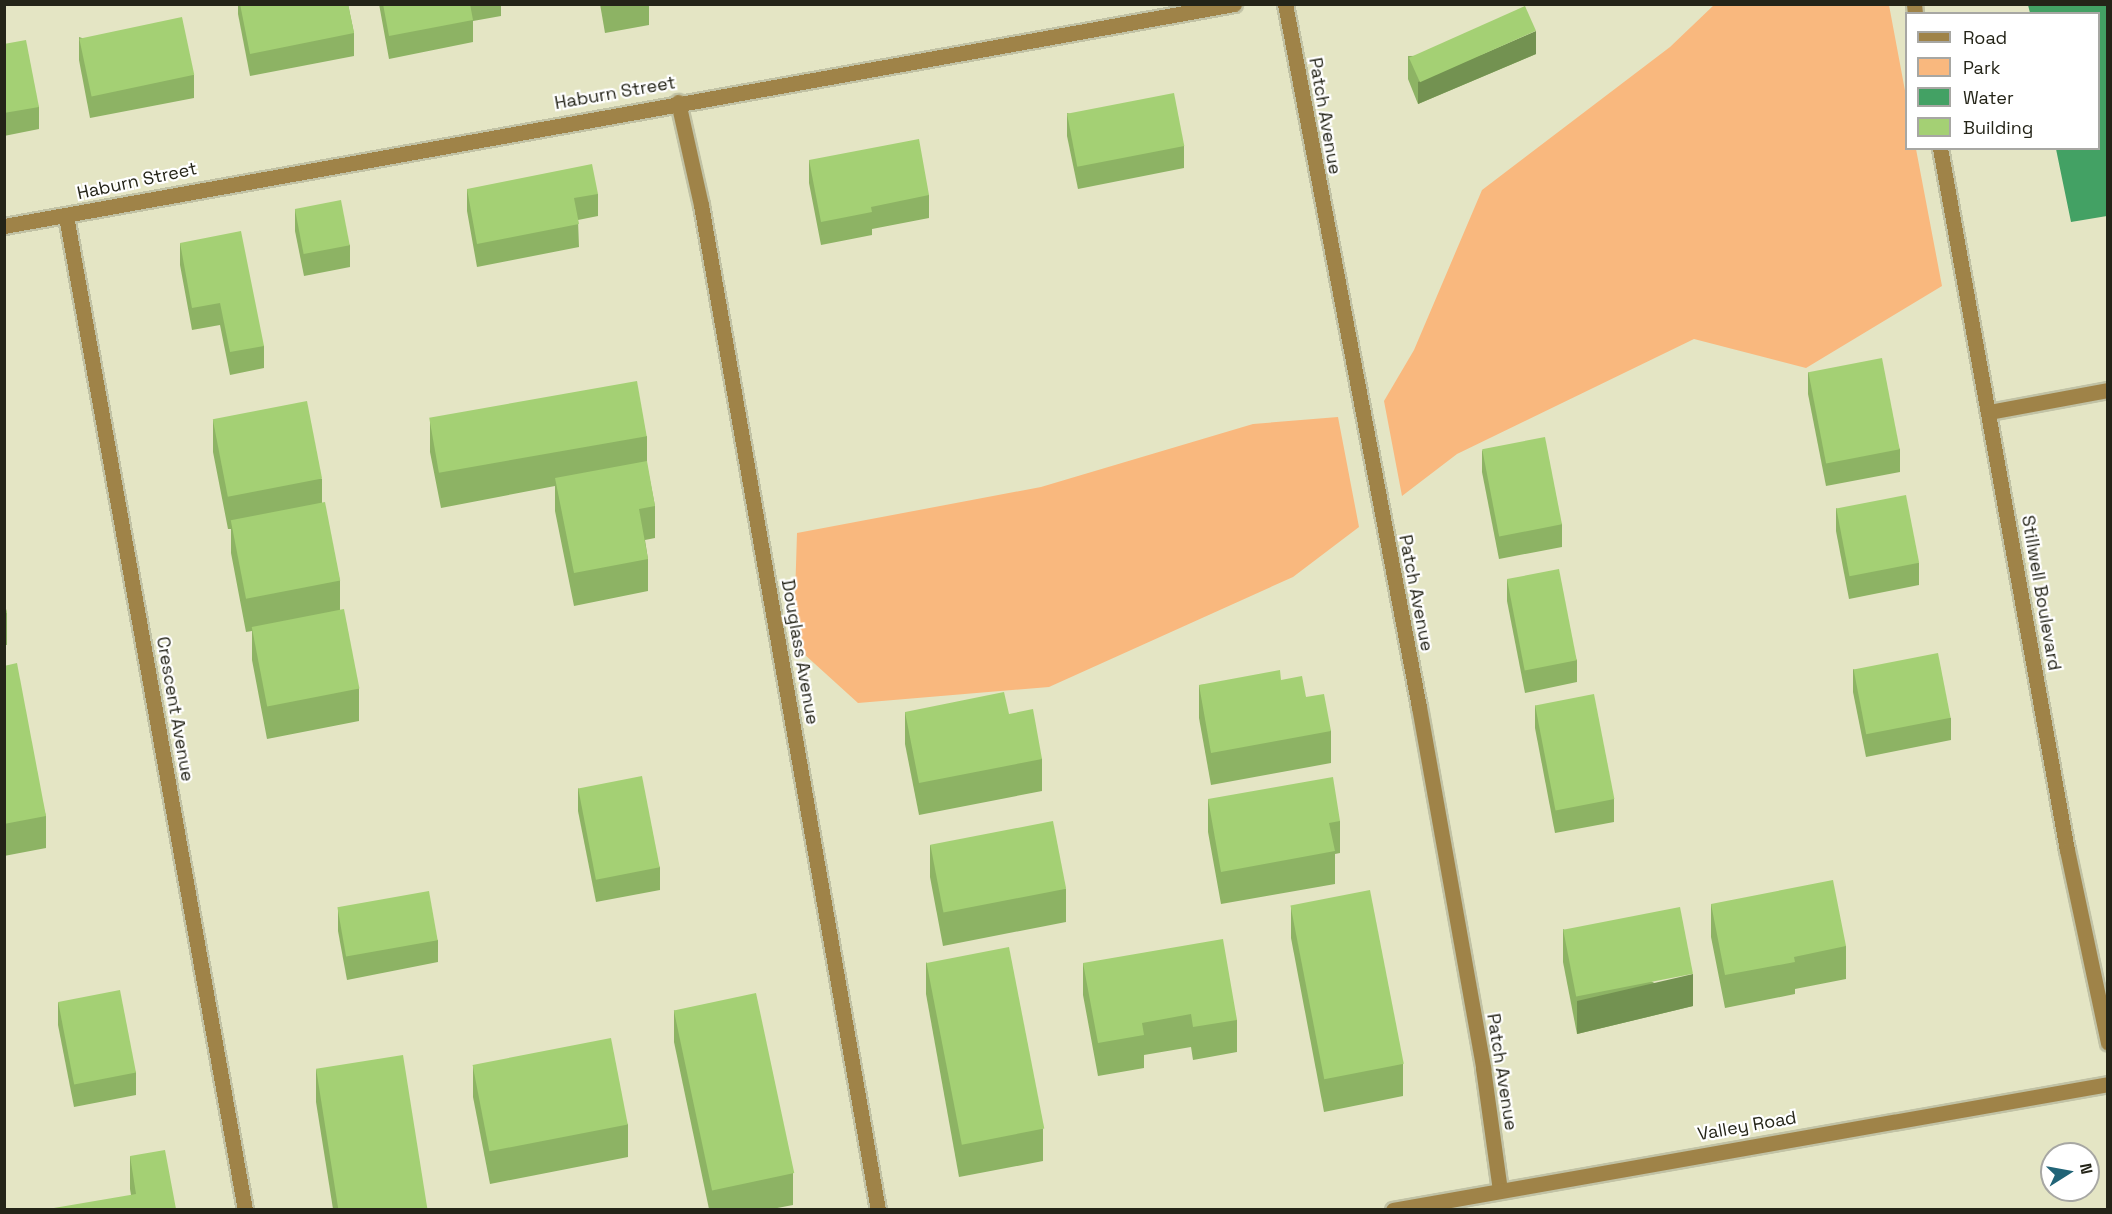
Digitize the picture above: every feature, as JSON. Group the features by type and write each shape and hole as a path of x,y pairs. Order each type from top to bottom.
{"street":[{"name":"Haburn Street","path":"4,226 66,216 125,201 1234,4"},
{"name":"Patch Avenue","path":"1285,4 1419,707 1483,1068 1500,1190"},
{"name":"Douglass Avenue","path":"678,102 701,205 878,1209"},
{"name":"Stillwell Boulevard","path":"1940,150 2067,850 2108,1043"},
{"name":"Crescent Avenue","path":"66,216 245,1209"},
{"path":"1989,412 2108,390"},
{"name":"Valley Road","path":"1393,1209 2108,1084"}],"green space":[{"path":"1714,5 1889,5 1905,91 1905,150 1916,150 1942,286 1806,368 1694,339 1457,454 1402,496 1384,401 1414,350 1482,190 1670,47"},
{"path":"1338,417 1359,527 1293,577 1049,687 858,703 804,654 795,597 797,533 1041,487 1253,424"}],"water":[{"path":"2028,5 2107,5 2107,216 2071,222 2056,150 2100,150 2100,12 2030,12"}],"building":[{"path":"240,4 348,4 354,33 250,54"},
{"path":"383,4 470,4 473,20 389,36"},
{"path":"1525,6 1536,31 1420,82 1409,58"},
{"path":"182,17 194,75 92,97 79,39"},
{"path":"26,40 39,107 4,113 4,44"},
{"path":"1174,93 1184,146 1077,167 1067,114"},
{"path":"919,139 929,195 871,207 872,212 821,222 809,160"},
{"path":"592,164 598,194 574,198 579,224 477,244 467,189"},
{"path":"341,200 350,245 304,254 295,209"},
{"path":"241,231 264,346 230,352 220,303 192,308 180,243"},
{"path":"1882,358 1900,449 1826,464 1808,372"},
{"path":"637,381 647,436 439,473 429,418"},
{"path":"307,401 322,479 228,497 213,419"},
{"path":"1545,437 1562,524 1499,537 1482,449"},
{"path":"647,461 655,506 639,509 648,559 574,573 555,478"},
{"path":"1906,495 1919,563 1849,576 1836,509"},
{"path":"325,502 340,581 246,599 231,520"},
{"path":"1559,569 1577,660 1525,670 1507,579"},
{"path":"344,609 359,689 267,706 252,627"},
{"path":"1938,653 1951,718 1866,734 1854,669"},
{"path":"17,663 46,816 4,824 4,666"},
{"path":"1280,670 1281,680 1302,676 1306,697 1324,694 1331,731 1211,753 1199,685"},
{"path":"1004,692 1009,714 1033,709 1042,759 919,783 905,712"},
{"path":"1594,694 1614,799 1556,810 1535,705"},
{"path":"642,776 660,867 596,880 578,788"},
{"path":"1333,777 1340,821 1329,823 1335,851 1221,872 1208,799"},
{"path":"1053,821 1066,889 943,913 930,845"},
{"path":"1833,880 1846,946 1794,957 1795,962 1725,975 1711,904"},
{"path":"1370,890 1404,1064 1324,1079 1290,905"},
{"path":"429,891 438,940 346,956 337,907"},
{"path":"1680,907 1693,974 1576,996 1563,930"},
{"path":"1223,939 1237,1020 1193,1027 1191,1014 1142,1023 1144,1035 1098,1043 1083,963"},
{"path":"1009,947 1044,1129 962,1145 927,963"},
{"path":"120,990 136,1072 74,1084 58,1002"},
{"path":"756,993 794,1173 712,1190 674,1010"},
{"path":"611,1038 628,1124 489,1151 473,1065"},
{"path":"403,1055 427,1209 338,1210 316,1069"},
{"path":"165,1150 176,1209 48,1209 136,1194 130,1156"}]}
